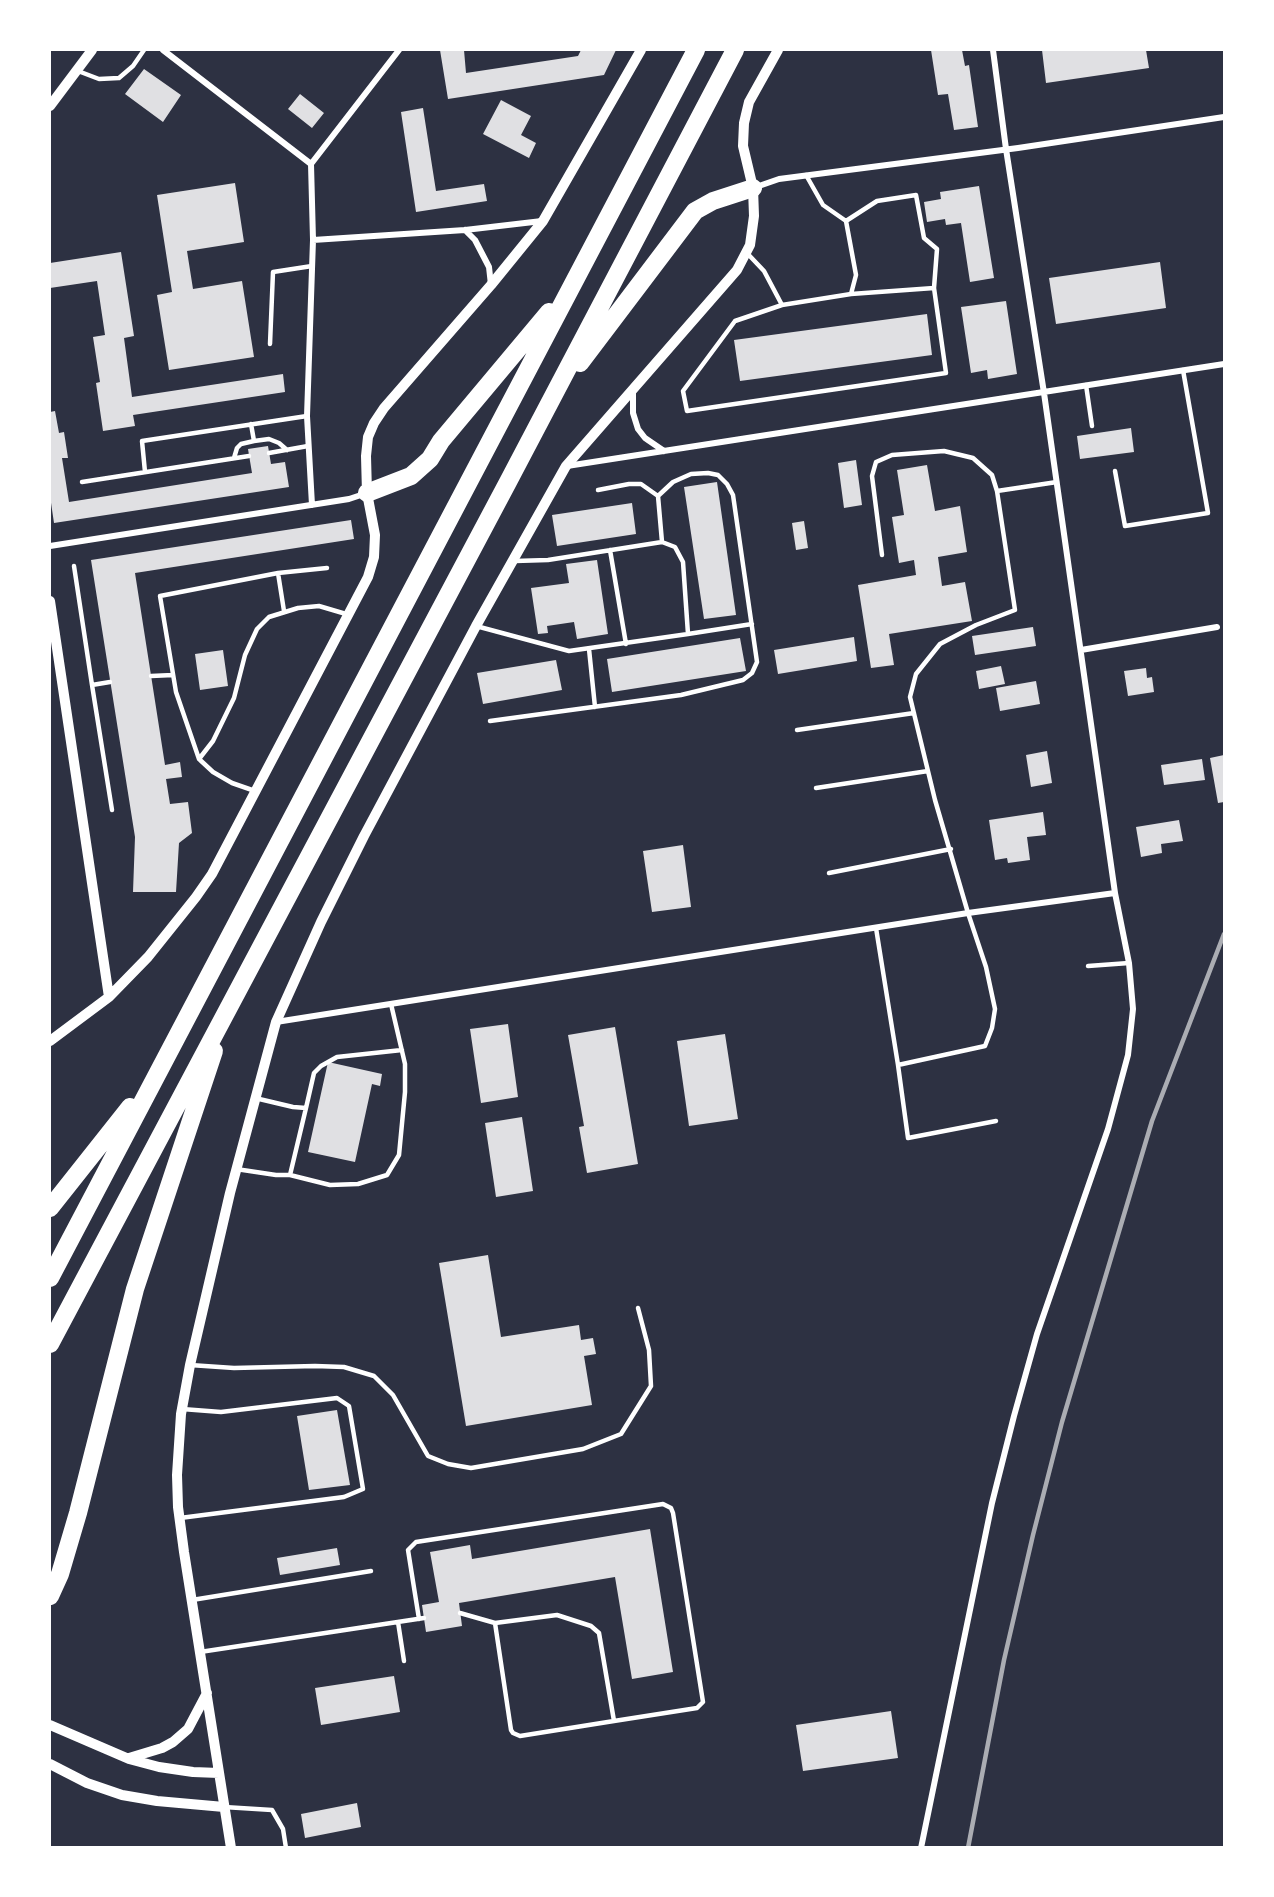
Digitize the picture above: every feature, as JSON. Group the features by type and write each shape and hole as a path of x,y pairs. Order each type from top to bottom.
{"highway":[{"path":"50,1278 696,50"},
{"path":"50,1344 735,50"},
{"path":"547,408 695,212 713,201 753,188"},
{"path":"367,493 411,476 430,459 441,441 572,286"},
{"path":"50,1596 60,1574 78,1513 135,1289 230,1003"},
{"path":"50,1208 158,1073"}],"street":[{"path":"50,106 92,50"},
{"path":"163,50 311,164"},
{"path":"312,505 307,416 313,240 311,164 399,50"},
{"path":"50,1041 109,998 148,957 212,874 368,577 374,557 375,535 367,493 366,456 368,437 374,423 384,408 491,285 543,221 641,50"},
{"path":"231,1848 180,1518 177,1475 182,1409 190,1365 230,1192 276,1022 321,922 364,836 476,626 566,466 633,392 737,270 750,245 754,216 753,188 743,146 744,123 749,102 778,50"},
{"path":"921,1848 992,1503 1037,1334 1108,1129 1128,1055 1133,1009 1129,963 1115,893 993,50"},
{"path":"753,188 779,179 1224,117"},
{"path":"313,240 465,230 543,221"},
{"path":"465,230 475,240 489,267 491,285"},
{"path":"566,466 1224,364"},
{"path":"633,392 633,413 638,429 645,438 665,451"},
{"path":"50,546 350,499 367,493"},
{"path":"50,601 109,998"},
{"path":"1081,650 1217,627"},
{"path":"276,1022 968,913 1115,893"},
{"path":"129,1759 162,1748 188,1729 207,1693"},
{"path":"50,1725 129,1759 159,1767 219,1773"},
{"path":"50,1764 87,1783 122,1795 157,1801 224,1807"}],"lane":[{"path":"77,70 99,80 119,78 133,66 144,50"},
{"path":"806,175 823,205 846,221 856,275 851,294"},
{"path":"846,221 877,201 916,195 924,238 937,249 934,288 946,373 687,411 683,392 735,321 782,305 851,294 934,288"},
{"path":"746,252 764,271 782,305"},
{"path":"270,344 273,272 312,266"},
{"path":"1115,471 1125,526 1208,513 1183,370"},
{"path":"1086,385 1092,426"},
{"path":"145,472 142,441 307,416"},
{"path":"251,424 254,441"},
{"path":"234,458 237,448 254,441 269,440 279,443 287,450"},
{"path":"269,453 308,446"},
{"path":"882,555 872,476 876,462 892,456 944,451 973,458 992,475 997,491 1014,610 940,644 916,674 910,697 928,771 968,913 987,967 995,1009 992,1028 985,1046 898,1065"},
{"path":"82,482 249,456"},
{"path":"490,721 681,695 744,680 752,673 757,662 733,495 718,475 708,473 691,474 673,482 658,496"},
{"path":"997,491 1057,482"},
{"path":"598,490 641,484 658,496 662,542"},
{"path":"512,561 548,560 662,542 675,547 682,562 688,634"},
{"path":"610,550 626,644"},
{"path":"74,566 112,810"},
{"path":"255,791 232,783 213,772 199,759 182,713 173,675 160,596 278,573 327,568"},
{"path":"278,573 284,611"},
{"path":"199,759 213,741 234,698 245,655 257,629 269,617 284,611 319,606 349,615"},
{"path":"476,626 569,651 752,624"},
{"path":"589,649 595,707"},
{"path":"151,676 173,675"},
{"path":"92,685 110,682"},
{"path":"797,730 914,713"},
{"path":"816,788 928,771"},
{"path":"829,873 951,849"},
{"path":"876,928 908,1138 996,1121"},
{"path":"1088,966 1129,963"},
{"path":"237,1169 276,1175 290,1174 330,1185 358,1185 387,1174 399,1155 405,1092 405,1064 391,1004"},
{"path":"290,1174 314,1073 337,1057 402,1050"},
{"path":"255,1098 306,1108"},
{"path":"190,1365 234,1368 315,1365 344,1367 374,1376 393,1395 428,1456 448,1464 471,1468 583,1449 621,1434 651,1386 649,1350 638,1308"},
{"path":"180,1518 344,1497 363,1489 349,1406 337,1398 221,1412 182,1409"},
{"path":"200,1652 421,1619 408,1550 416,1542 663,1504 668,1506 673,1513 703,1702 697,1708 520,1736 511,1730 495,1623"},
{"path":"192,1600 371,1570"},
{"path":"460,1613 495,1623 557,1615 596,1629 599,1633 614,1721"},
{"path":"398,1622 404,1661"},
{"path":"224,1807 272,1810 283,1829 286,1848"}],"building":[{"path":"440,50 464,50 466,73 578,56 581,50 616,50 604,75 448,99"},
{"path":"931,50 962,50 965,66 969,65 978,127 954,130 948,94 938,95"},
{"path":"1042,50 1146,50 1149,68 1046,83"},
{"path":"144,69 181,95 163,122 125,94"},
{"path":"300,94 324,113 312,128 288,109"},
{"path":"501,100 531,116 521,135 536,143 529,158 483,134"},
{"path":"423,108 436,191 484,184 487,201 416,212 401,112"},
{"path":"235,183 244,242 187,251 193,289 242,281 254,357 169,370 157,295 172,292 157,195"},
{"path":"979,186 994,278 970,282 961,223 946,225 945,219 927,222 924,202 941,199 940,192"},
{"path":"121,252 134,336 124,338 132,397 283,374 285,392 133,415 135,426 103,431 96,383 100,382 93,337 105,335 97,281 50,288 50,263"},
{"path":"1160,262 1166,308 1056,324 1049,278"},
{"path":"1006,301 1017,374 988,379 987,370 971,373 961,307"},
{"path":"927,314 932,355 740,381 734,340"},
{"path":"55,411 59,433 64,432 68,458 62,458 69,502 252,473 248,449 268,446 271,464 285,462 289,487 54,523 50,496 50,412"},
{"path":"1131,428 1134,452 1080,459 1077,436"},
{"path":"856,460 862,505 844,508 838,463"},
{"path":"927,465 935,511 960,506 967,552 938,557 942,586 965,582 972,621 889,634 894,665 871,668 858,585 916,575 914,560 899,563 892,517 904,515 897,470"},
{"path":"717,482 736,615 704,619 684,487"},
{"path":"632,503 636,534 557,546 552,515"},
{"path":"351,520 354,539 135,573 165,765 180,762 182,777 166,779 170,804 188,802 192,833 179,843 176,892 133,892 135,837 91,560"},
{"path":"804,521 808,548 796,550 792,523"},
{"path":"597,560 608,634 577,639 574,622 547,626 548,633 538,634 531,588 569,583 566,564"},
{"path":"1033,627 1036,646 975,655 972,636"},
{"path":"854,637 857,661 778,674 774,650"},
{"path":"740,638 746,671 612,692 607,659"},
{"path":"223,650 228,686 200,690 195,654"},
{"path":"556,660 562,690 483,704 477,673"},
{"path":"1001,666 1005,684 979,689 976,671"},
{"path":"1146,668 1147,678 1152,677 1154,692 1128,696 1124,671"},
{"path":"1036,681 1040,704 1000,711 996,688"},
{"path":"1047,751 1052,783 1031,787 1026,755"},
{"path":"1224,755 1224,802 1218,803 1210,758"},
{"path":"1202,759 1205,780 1164,785 1161,765"},
{"path":"1043,812 1046,835 1027,837 1030,860 1008,863 1007,858 995,860 989,820"},
{"path":"1179,820 1183,841 1161,844 1162,853 1141,857 1136,827"},
{"path":"683,845 691,907 652,912 643,851"},
{"path":"508,1024 518,1097 481,1103 470,1029"},
{"path":"615,1027 638,1164 587,1173 579,1127 584,1126 568,1035"},
{"path":"725,1034 738,1119 689,1126 677,1041"},
{"path":"328,1062 382,1074 380,1086 372,1084 355,1162 308,1152"},
{"path":"522,1117 533,1191 496,1197 485,1123"},
{"path":"488,1255 501,1337 579,1325 581,1340 593,1338 596,1354 584,1356 592,1405 466,1426 439,1263"},
{"path":"337,1410 350,1485 309,1490 297,1416"},
{"path":"650,1529 673,1672 632,1679 615,1577 459,1603 462,1626 426,1632 422,1605 439,1602 430,1552 470,1545 472,1559"},
{"path":"337,1548 340,1565 280,1575 277,1558"},
{"path":"394,1676 400,1712 321,1725 315,1688"},
{"path":"891,1711 898,1758 803,1771 796,1725"},
{"path":"357,1803 361,1827 305,1838 301,1814"}],"railway":[{"path":"968,1848 1004,1660 1062,1422 1152,1121 1224,934"}]}
